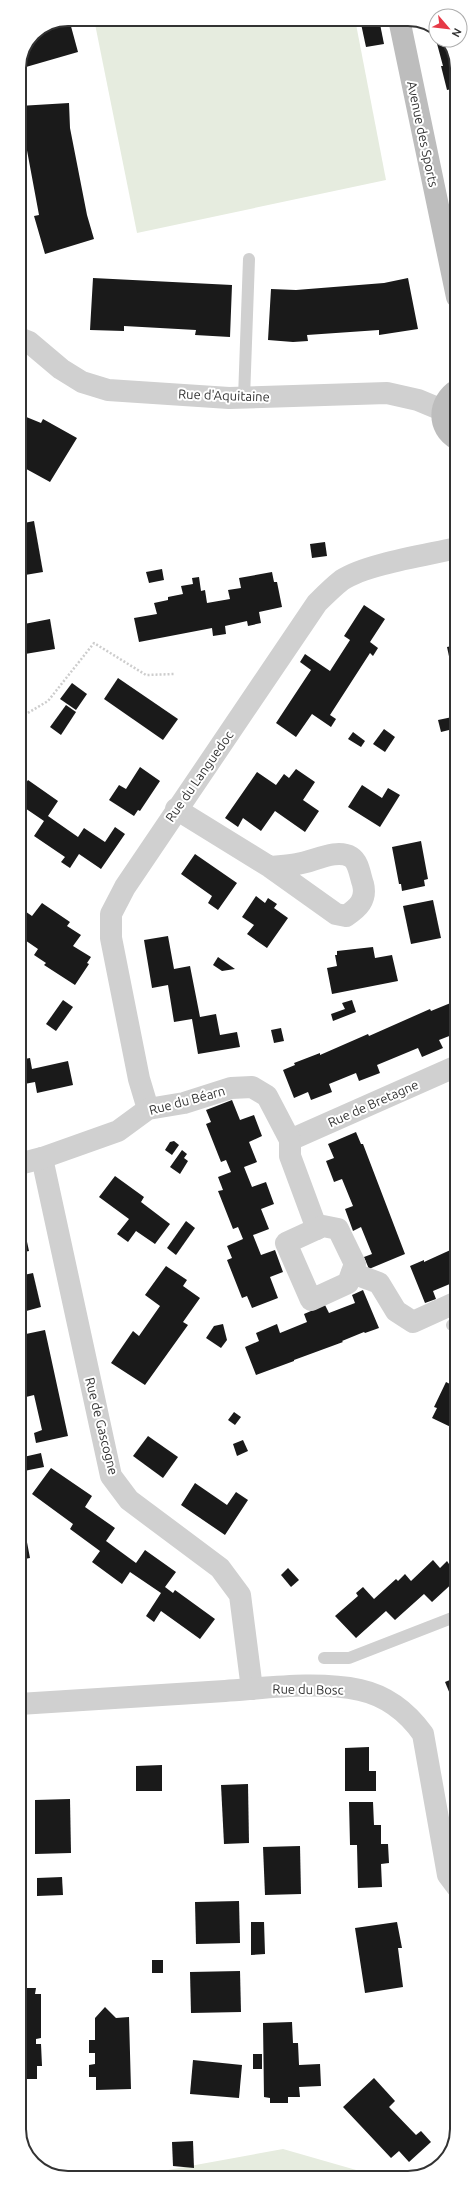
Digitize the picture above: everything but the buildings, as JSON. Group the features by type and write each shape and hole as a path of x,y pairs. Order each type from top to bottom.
{"main road":[{"name":"Avenue des Sports","path":"400,26 450,263"},
{"path":"450,396 445,401 442,410 442,420 446,429 450,433"}],"street":[{"name":"Rue d'Aquitaine","path":"26,341 60,370 82,382 108,390 244,398 387,394 418,400 442,410"},
{"name":"Rue du Languedoc","path":"148,1109 139,1079 111,938 111,914 125,887 176,809 317,603 343,580 374,567 450,550"},
{"path":"176,809 270,867"},
{"name":"Rue de Bretagne","path":"290,1140 450,1069"},
{"name":"Rue du Béarn","path":"26,1162 118,1131 148,1109 184,1103 231,1088 252,1087 267,1096 290,1140"},
{"path":"290,1140 290,1156 317,1229"},
{"name":"Rue de Gascogne","path":"42,1158 111,1476 129,1500 220,1568 240,1595 252,1689"},
{"path":"323,1226 338,1229 355,1264 348,1283 312,1300 286,1243 317,1229 323,1226"},
{"path":"352,1273 379,1283 396,1311 413,1322 450,1305"},
{"name":"Rue du Bosc","path":"26,1704 322,1686 361,1690 390,1702 411,1718 423,1734 448,1875 450,1878"}],"lane":[{"path":"244,398 249,259"},
{"path":"324,1658 349,1658 450,1619"}],"path":[{"path":"26,714 48,702 94,643 146,675 175,674"}],"shaded area":[{"path":"95,26 356,26 386,180 137,233"},
{"path":"283,2149 360,2171 162,2171"}]}
